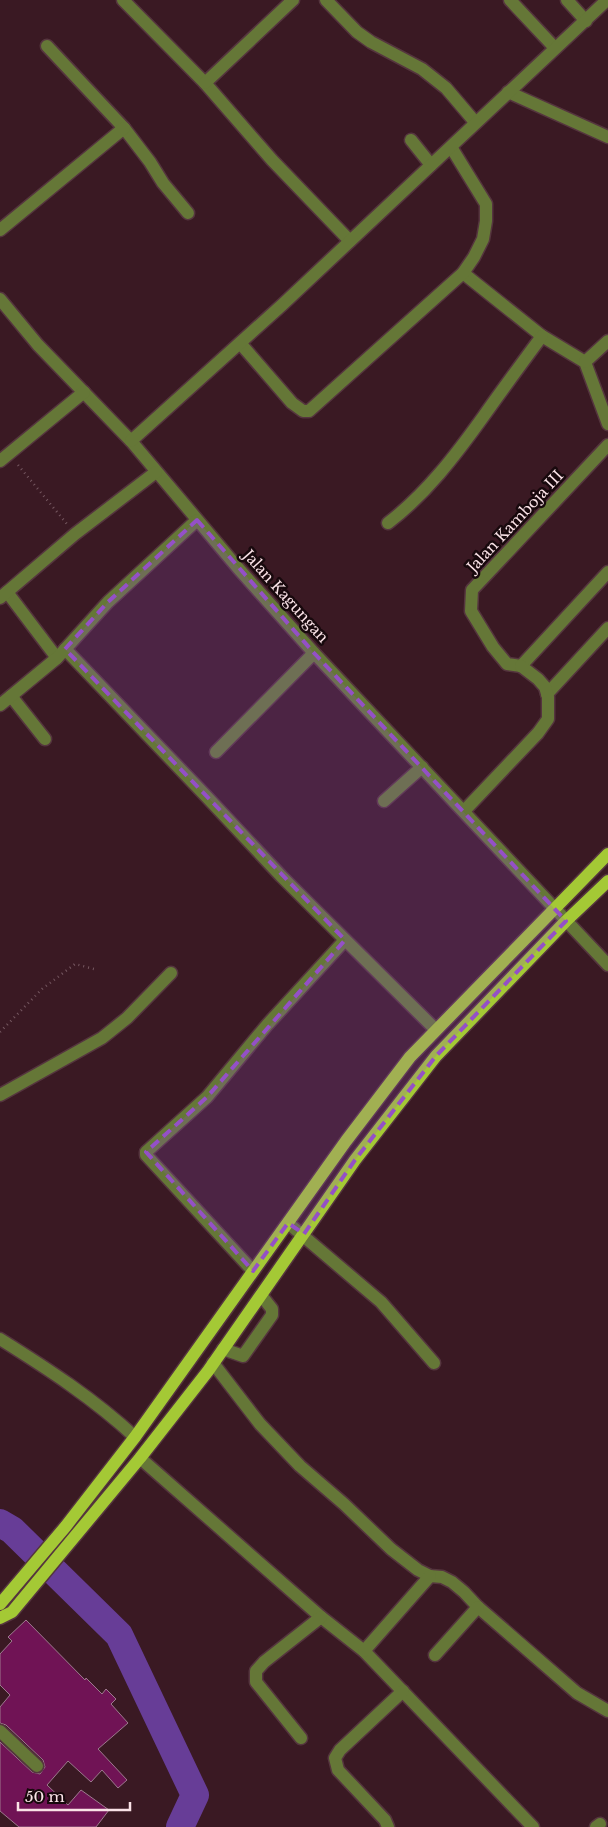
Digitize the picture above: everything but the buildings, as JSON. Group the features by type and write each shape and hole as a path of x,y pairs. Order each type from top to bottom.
{"main road":[{"path":"0,1618 12,1612 22,1600 253,1271 346,1141 410,1057 608,854"},
{"path":"0,1604 11,1590 140,1458 213,1363 355,1160 436,1056 566,921 608,881"}],"street":[{"path":"122,0 205,83 272,160 350,240"},
{"path":"205,83 292,0"},
{"path":"326,0 357,32 371,42 422,69 446,88 475,122"},
{"path":"510,0 555,48"},
{"path":"566,0 586,21"},
{"path":"131,441 240,343 607,0"},
{"path":"47,46 124,128 150,162 163,183 188,214"},
{"path":"508,92 608,136"},
{"path":"0,230 124,128"},
{"path":"410,140 431,165"},
{"path":"240,343 292,403 303,411 309,411 462,273 474,257 483,239 486,204 451,147"},
{"path":"462,273 542,336 585,362 608,424"},
{"name":"Jalan Kagungan","path":"0,299 38,344 131,441 314,653 608,965"},
{"path":"388,523 418,497 461,447 542,336"},
{"path":"585,362 608,340"},
{"path":"4,457 84,392"},
{"name":"Jalan Kamboja III","path":"547,694 545,687 538,679 521,666 508,664 493,647 471,610 472,590 608,445"},
{"path":"156,472 75,534 4,595 61,654 205,795 280,876 436,1030"},
{"path":"0,705 61,654 108,602 198,520"},
{"path":"521,666 608,572"},
{"path":"464,811 538,733 548,719 547,694 608,628"},
{"path":"216,752 314,653"},
{"path":"10,696 44,739"},
{"path":"384,800 422,767"},
{"path":"253,1271 146,1156 146,1152 207,1096 267,1025 345,940"},
{"path":"0,1095 102,1038 127,1018 171,973"},
{"path":"288,1223 304,1234 381,1302 434,1363"},
{"path":"223,1349 241,1357 250,1347 272,1315 272,1309 261,1295"},
{"path":"0,1339 68,1382 118,1421 135,1437"},
{"path":"213,1363 260,1424 300,1466 344,1504 391,1549 418,1570 430,1576 442,1577 452,1582 577,1693 608,1711"},
{"path":"140,1458 321,1618 364,1651 527,1825"},
{"path":"364,1651 430,1576"},
{"path":"434,1655 478,1607"},
{"path":"301,1738 256,1682 256,1671 264,1662 321,1618"},
{"path":"388,1827 385,1820 338,1770 335,1758 340,1750 402,1691"},
{"path":"0,1731 37,1766"}],"path":[{"path":"4,457 75,534"},
{"path":"0,1032 42,989 75,964 94,969"}],"highlighted area":[{"path":"197,520 314,653 566,921 436,1056 355,1160 304,1234 288,1223 253,1271 146,1152 207,1097 345,940 65,649 108,602"}],"waterway":[{"path":"0,1523 12,1530 119,1635 195,1795 180,1827"}]}
